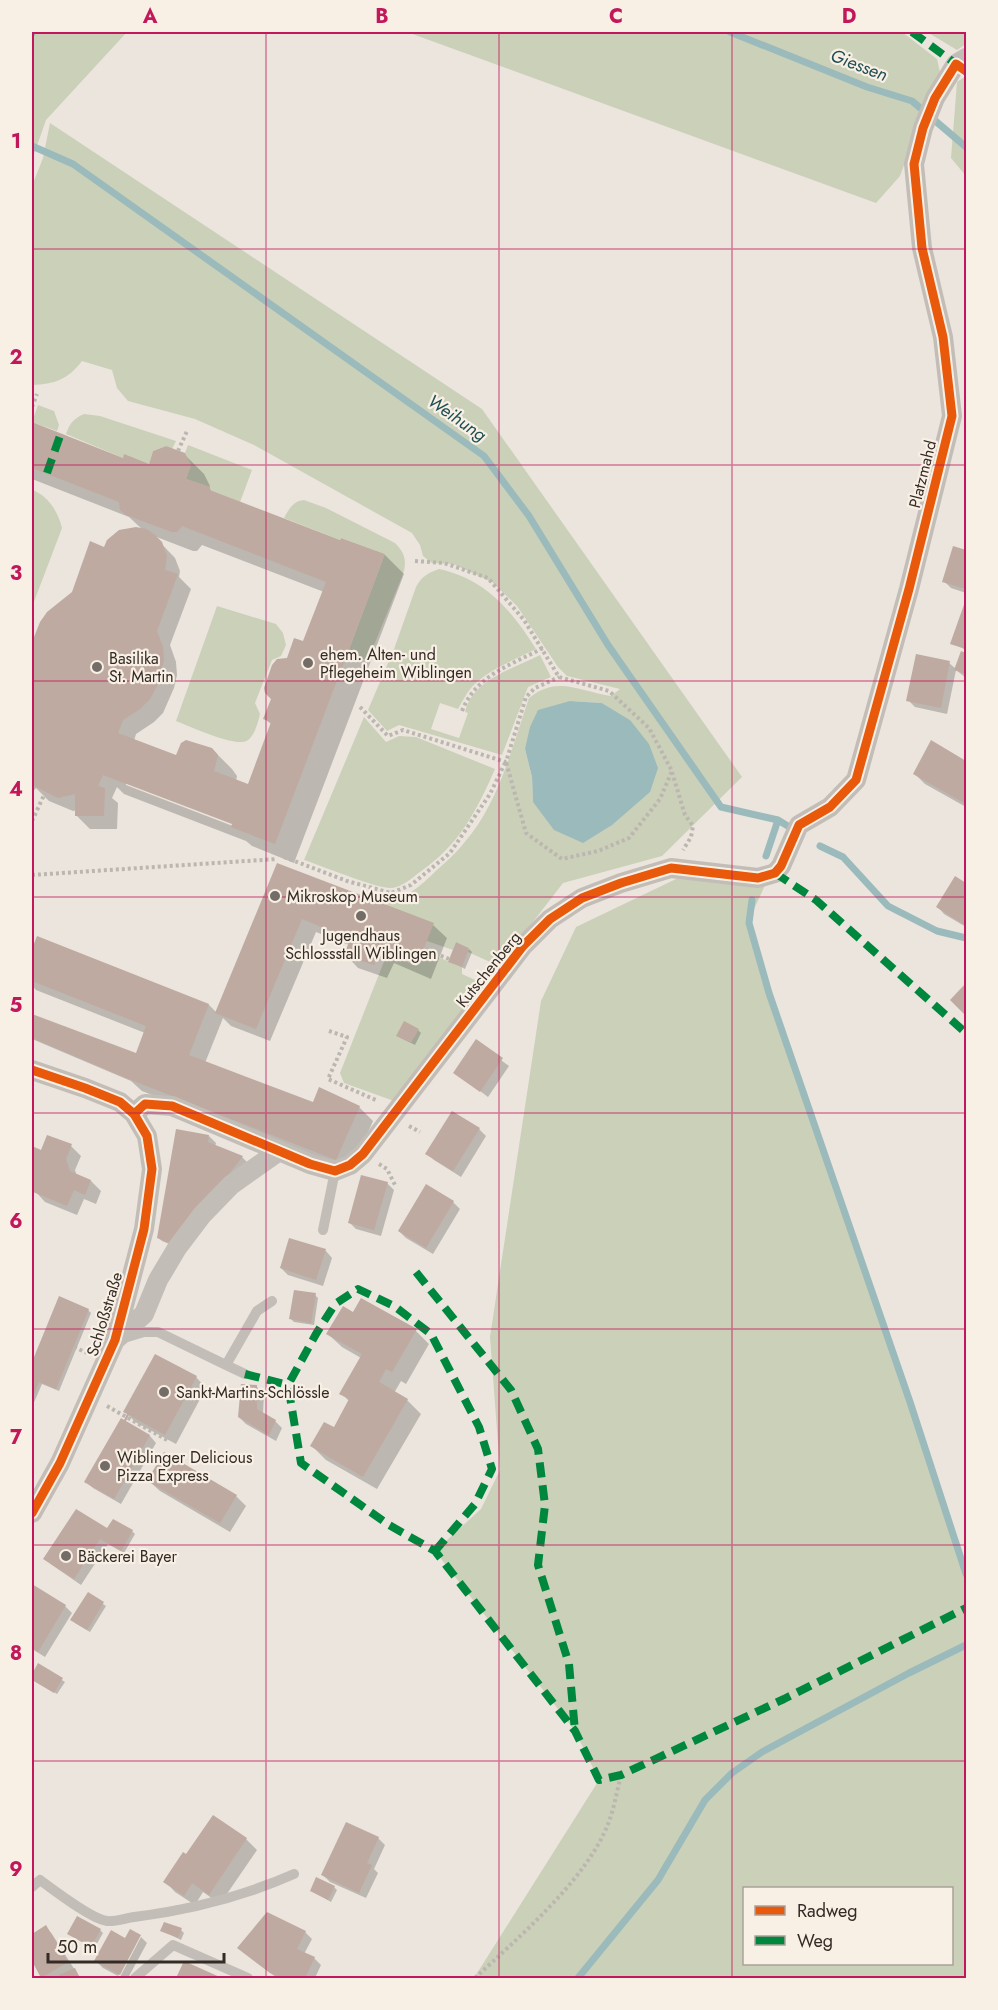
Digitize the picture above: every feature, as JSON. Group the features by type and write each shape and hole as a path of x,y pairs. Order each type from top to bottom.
{"street":[{"name":"Platzmahd","path":"776,873 799,825 830,807 856,780 909,589 952,416 943,337 922,248 914,164 923,128 935,98 956,64 966,58"},
{"name":"Kutschenberg","path":"335,1171 350,1165 363,1154 523,946 550,919 582,898 671,868 758,878 776,873"},
{"path":"32,1070 120,1102 134,1114 146,1104 172,1106 310,1164 335,1171"},
{"name":"Schloßstraße","path":"32,1513 60,1463 115,1340 144,1229 152,1169 147,1136 134,1114"},
{"path":"115,1340 144,1314 158,1280 177,1248 202,1215 231,1185 279,1151"}],"lane":[{"path":"323,1230 335,1171"},
{"path":"226,1365 257,1311 272,1301"},
{"name":"Schloßstraße","path":"115,1340 144,1332 158,1332 245,1374"},
{"path":"32,1887 40,1880 84,1910 107,1921 196,1906 258,1890 294,1874"},
{"path":"135,1978 173,1945 248,1978"}],"path":[{"path":"32,407 37,394"},
{"path":"178,451 187,431"},
{"path":"415,561 444,563 488,578 524,620 559,677"},
{"path":"462,711 467,698 489,676 543,648"},
{"path":"284,857 347,881 391,893 411,885 450,853 490,794 506,762 526,697 535,688 559,677 609,691 649,728 672,771 685,815 693,826 691,837 671,868"},
{"path":"360,707 388,736 403,730 506,762"},
{"path":"506,762 526,833 562,859 598,851 629,838 660,799 672,771"},
{"path":"32,820 45,793"},
{"path":"32,875 277,859"},
{"path":"424,949 449,959"},
{"path":"329,1031 347,1038 328,1079 365,1095"},
{"path":"363,1154 387,1169 396,1187"},
{"path":"74,1347 82,1351"},
{"path":"91,1396 167,1440"},
{"path":"475,1978 541,1916 587,1862 608,1825 621,1775"}],"green space":[{"path":"32,32 127,32 46,120 32,160"},
{"path":"407,32 902,32 937,59 941,77 929,98 900,176 876,203"},
{"path":"927,32 966,32 966,44 957,50"},
{"path":"966,76 966,176 951,158 957,82"},
{"path":"50,123 482,409 742,777 662,856 563,883 499,966 468,952 469,948 456,942 453,950 427,941 380,903 406,895 418,887 455,854 476,827 487,810 503,774 529,698 549,687 559,686 569,686 611,696 620,689 567,676 558,667 517,606 492,582 453,564 432,563 423,556 420,545 412,533 254,445 195,419 128,401 117,388 112,370 82,361 71,373 60,380 32,385 32,186 43,158","holes":["570,701 602,703 630,720 533,802 532,777 525,749"]},
{"path":"38,405 54,411 59,425 57,431 32,422"},
{"path":"84,414 100,416 176,441 172,449 166,446 153,451 149,464 123,458 66,434 72,422"},
{"path":"188,445 252,470 240,502 210,490 210,487 186,479 191,465 185,453"},
{"path":"32,490 38,492 51,505 62,528 32,607"},
{"path":"304,500 326,508 395,543 403,554 405,565 403,574 370,655 366,659 347,655 385,554 341,538 340,540 284,518 294,504"},
{"path":"439,569 471,580 496,598 536,649 501,666 477,682 458,709 440,703 431,729 459,738 468,713 465,712 476,691 495,676 540,655 551,677 528,687 502,755 399,725 387,731 368,710 394,649 416,587 426,575"},
{"path":"217,606 276,624 283,633 286,645 281,656 272,660 255,703 260,714 256,728 250,738 243,742 224,739 176,721"},
{"path":"364,717 386,742 399,736 416,737 495,769 473,813 446,851 407,882 392,888 363,881 304,860"},
{"path":"676,879 767,881 749,920 769,993 966,1571 966,1978 474,1978 599,1780 575,1731 435,1551 481,1509 500,1470 490,1337 541,1001 576,927"},
{"path":"423,951 462,967 462,974 484,984 394,1101 344,1083 340,1073 387,954 417,966"}],"water":[{"path":"570,701 602,703 630,720 649,744 658,768 650,792 612,825 583,843 554,830 533,802 532,777 525,749 530,727 538,710"}],"building":[{"path":"32,422 123,458 124,454 149,464 153,451 166,446 185,453 191,465 186,479 340,540 341,538 385,554 275,844 231,827 232,824 103,775 98,786 105,788 104,816 75,816 75,794 58,798 32,785 34,686 32,642 47,612 72,592 90,541 104,547 107,540 119,530 136,527 146,529 162,542 167,556 165,570 178,574 157,631 163,647 164,660 157,686 150,699 140,709 123,720 118,733 176,755 181,743 186,740 212,748 218,755 214,771 248,784 271,722 263,719 271,699 265,693 264,688 272,665 277,659 287,658 294,638 303,641 326,582 182,526 177,532 172,532 126,515 120,510 119,502 32,468"},
{"path":"953,546 966,550 966,589 942,582"},
{"path":"966,599 966,649 950,644"},
{"path":"961,651 966,653 966,674 954,670"},
{"path":"916,654 950,661 941,708 906,701"},
{"path":"931,740 966,761 966,804 913,774"},
{"path":"277,863 434,923 417,966 380,951 374,965 343,955 351,939 302,919 256,1029 215,1013"},
{"path":"955,876 966,883 966,926 936,907"},
{"path":"37,936 209,1004 189,1055 313,1102 319,1087 360,1106 336,1160 126,1078 32,1038 32,1014 136,1053 146,1026 32,981 32,949"},
{"path":"456,942 469,948 462,967 448,962"},
{"path":"966,983 966,1016 950,1000"},
{"path":"404,1021 419,1029 411,1043 396,1036"},
{"path":"476,1039 503,1058 480,1092 453,1073"},
{"path":"452,1111 480,1128 453,1171 425,1154"},
{"path":"176,1129 209,1135 208,1142 243,1156 171,1244 157,1238"},
{"path":"47,1135 72,1144 66,1159 70,1171 91,1180 85,1195 74,1190 67,1206 33,1192 32,1146 41,1150"},
{"path":"361,1175 388,1182 374,1230 348,1223"},
{"path":"426,1184 454,1201 426,1248 398,1231"},
{"path":"289,1238 326,1249 316,1280 280,1268"},
{"path":"294,1290 316,1293 311,1323 289,1319"},
{"path":"59,1296 89,1309 56,1389 39,1382 32,1399 32,1362"},
{"path":"361,1298 417,1329 392,1372 386,1369 379,1382 408,1399 363,1477 310,1446 324,1422 334,1427 349,1399 339,1394 362,1354 326,1334 343,1306 353,1312"},
{"path":"155,1354 197,1376 165,1435 129,1415 126,1421 150,1435 114,1499 84,1482 121,1418 124,1420 127,1414 123,1412"},
{"path":"241,1384 257,1385 257,1409 276,1420 269,1435 238,1417"},
{"path":"164,1452 237,1495 220,1523 147,1481"},
{"path":"76,1509 107,1528 113,1519 133,1530 121,1551 100,1539 74,1579 43,1559"},
{"path":"32,1584 66,1605 38,1652 32,1648"},
{"path":"88,1592 104,1602 87,1630 70,1620"},
{"path":"38,1663 63,1678 54,1693 32,1680 32,1674"},
{"path":"213,1815 247,1838 209,1895 192,1883 184,1896 163,1882 183,1852 186,1854"},
{"path":"346,1822 379,1837 367,1863 372,1865 359,1893 321,1875"},
{"path":"316,1877 335,1886 328,1900 310,1891"},
{"path":"267,1912 306,1931 297,1949 315,1957 305,1978 282,1978 270,1973 237,1948"},
{"path":"77,1916 101,1929 91,1947 67,1934"},
{"path":"164,1922 182,1928 178,1938 160,1931"},
{"path":"46,1925 68,1962 41,1978 32,1961 32,1934"},
{"path":"130,1929 141,1935 120,1975 94,1961 111,1930 125,1938"},
{"path":"184,1961 222,1978 176,1978"},
{"path":"75,1968 80,1978 60,1978 59,1975"}],"waterway":[{"name":"Giessen","path":"730,32 867,87 912,101 966,147"},
{"name":"Weihung","path":"32,146 73,164 484,456 529,516 608,645 721,807 778,820 791,828"},
{"path":"766,856 778,820"},
{"name":"Weihung","path":"820,846 843,857 888,906 937,931 966,938"},
{"path":"752,900 749,923 769,993 910,1402 966,1574"},
{"path":"578,1978 658,1880 705,1800 732,1773 762,1752 966,1645"}],"marked path":[{"path":"912,32 960,67"},
{"path":"47,473 61,433"},
{"path":"775,873 816,900 966,1033"},
{"path":"416,1272 511,1390 538,1449 545,1505 538,1565 569,1664 575,1731"},
{"path":"435,1551 475,1504 492,1469 479,1427 431,1334 394,1306 358,1289 335,1304 288,1385 301,1463 389,1525 435,1551 575,1731 599,1780 621,1775 784,1699 966,1608"},
{"path":"245,1374 288,1385"}],"cycle path":[{"path":"134,1114 145,1104 172,1106 310,1164 335,1171 350,1165 363,1154 523,946 550,919 582,898 671,868 758,878 775,873 781,866 799,825 830,807 856,780 909,589 952,416 943,337 922,248 914,164 923,128 935,98 956,64 966,71"},
{"path":"32,1070 120,1102 134,1114 147,1136 152,1169 144,1229 115,1340 60,1463 32,1513"}],"place":[{"name":"ehem. Alten- und Pflegeheim Wiblingen","path":"308,663"},
{"name":"Basilika St. Martin","path":"97,667"},
{"name":"Mikroskop Museum","path":"275,896"},
{"name":"Jugendhaus Schlossstall Wiblingen","path":"361,916"},
{"name":"Sankt-Martins-Schlössle","path":"164,1392"},
{"name":"Wiblinger Delicious Pizza Express","path":"105,1466"},
{"name":"Bäckerei Bayer","path":"66,1556"}]}
